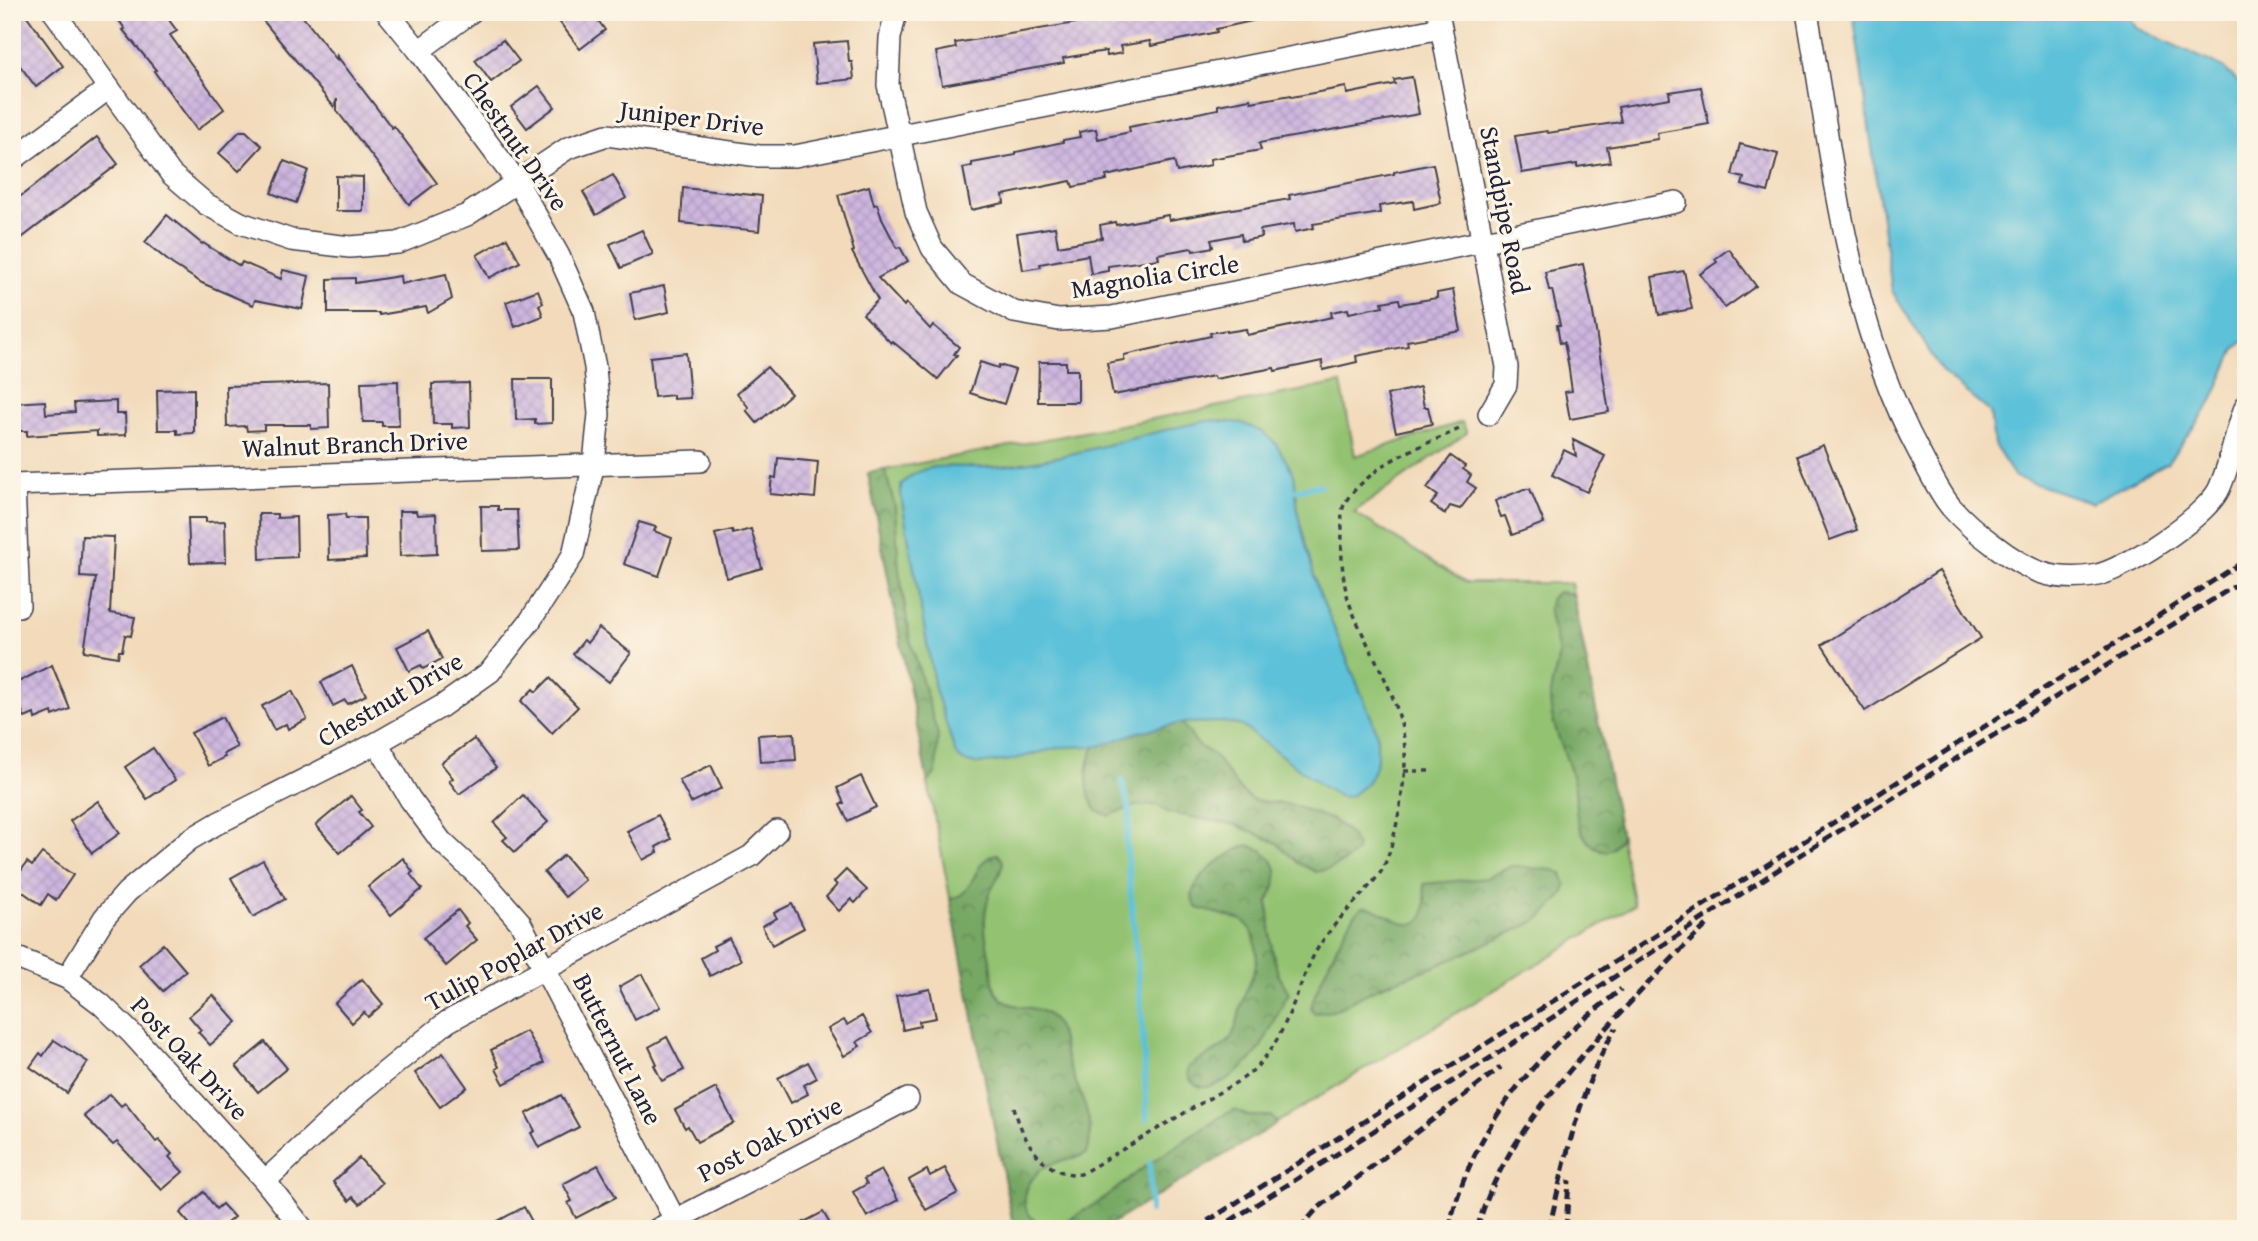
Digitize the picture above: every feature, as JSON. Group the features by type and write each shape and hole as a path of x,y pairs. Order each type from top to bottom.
{"street":[{"name":"Juniper Drive","path":"54,12 171,174 206,204 242,223 291,240 349,247 398,243 467,215 568,148 607,135 759,156 795,156 900,136 1439,20"},
{"name":"Chestnut Drive","path":"67,978 104,918 157,865 189,841 218,823 377,743 442,706 490,672 530,621 573,555 594,463 599,414 595,367 584,312 559,256 517,182 387,12"},
{"path":"419,51 471,12"},
{"name":"Magnolia Circle","path":"896,12 890,38 888,85 916,212 932,248 961,284 1014,312 1059,320 1112,317 1676,202"},
{"path":"1807,12 1848,251 1872,340 1905,425 1934,481 1952,508 1976,531 2003,552 2051,577 2073,579 2098,575 2119,567 2187,523 2209,503 2223,478 2246,405"},
{"name":"Standpipe Road","path":"1439,20 1507,368 1506,385 1489,414"},
{"path":"12,160 108,88"},
{"name":"Walnut Branch Drive","path":"13,485 700,461"},
{"path":"13,485 19,606"},
{"name":"Butternut Lane","path":"377,743 410,799 441,841 486,883 520,922 666,1224"},
{"name":"Tulip Poplar Drive","path":"265,1181 363,1090 447,1022 751,856 777,831"},
{"name":"Post Oak Drive","path":"12,956 67,978 101,1004 132,1034 265,1181 303,1229"},
{"name":"Post Oak Drive","path":"666,1224 908,1099"}],"path":[{"path":"1014,1107 1024,1136 1040,1158 1061,1172 1078,1175 1227,1089 1256,1069 1281,1035 1309,965 1324,939 1381,871 1397,818 1404,771 1405,751 1399,716 1351,605 1343,579 1343,506 1379,469 1461,428"},
{"path":"1404,771 1429,771"}],"green space":[{"path":"1341,383 1355,456 1462,422 1467,433 1354,512 1466,583 1571,583 1634,905 1102,1229 1014,1229 868,473"},
{"path":"885,470 895,507 899,569 910,639 938,735 936,772 928,783 868,473"},
{"path":"1559,592 1573,594 1621,837 1613,848 1606,852 1589,842 1580,827 1573,778 1553,721 1550,691 1558,656 1549,602"},
{"path":"1182,723 1198,745 1215,756 1239,789 1252,800 1292,805 1333,820 1347,831 1357,846 1355,853 1344,862 1316,872 1298,863 1277,843 1236,825 1169,813 1156,805 1135,806 1109,816 1097,811 1089,796 1087,779 1095,746 1138,732"},
{"path":"1248,845 1262,850 1272,860 1277,871 1275,887 1268,902 1272,949 1278,974 1289,993 1264,1042 1249,1062 1221,1082 1201,1087 1191,1081 1188,1068 1219,1049 1232,1036 1253,975 1257,953 1254,937 1247,925 1242,920 1197,908 1193,899 1194,889 1208,870"},
{"path":"997,854 1003,862 989,896 985,922 994,986 1004,1001 1041,1010 1056,1024 1085,1105 1090,1130 1086,1154 1050,1164 1028,1185 1025,1201 1030,1215 1039,1222 1058,1226 1102,1200 1143,1168 1235,1110 1248,1116 1271,1116 1277,1123 1102,1229 1014,1229 950,899 965,891 982,863"},
{"path":"1511,866 1562,873 1566,885 1563,895 1543,916 1532,923 1434,967 1383,985 1333,1011 1314,1013 1311,1008 1313,1000 1325,971 1350,922 1363,907 1370,907 1398,921 1416,924 1422,918 1425,906 1424,884 1487,878"}],"water":[{"path":"1853,12 2125,12 2137,28 2224,68 2246,90 2246,339 2235,349 2210,405 2167,463 2092,503 2015,477 1994,445 1990,412 1942,372 1892,291"},
{"path":"1212,420 1242,423 1263,432 1276,444 1294,474 1299,519 1317,587 1377,735 1377,760 1367,783 1351,796 1341,797 1322,786 1242,726 1224,722 1182,723 1138,732 1100,746 1061,747 1011,760 976,764 963,761 956,755 935,689 901,485 920,471 930,468 986,467 1043,460"}],"building":[{"path":"12,12 24,12 63,66 36,87 12,55"},
{"path":"113,12 163,12 177,31 170,35 224,109 197,130 154,71 156,70 123,30 125,29"},
{"path":"256,12 299,12 337,60 337,56 392,128 394,126 437,183 409,204 337,111 337,99 334,107"},
{"path":"552,12 592,12 605,30 580,49"},
{"path":"1123,12 1260,12 1261,19 1216,29 1217,32 1151,46 1150,41 1120,46 1122,53 1107,56 1106,51 1063,58 1064,63 942,85 936,52 956,48 955,43 1088,21 1088,18"},
{"path":"503,40 519,61 491,82 475,60"},
{"path":"847,41 854,79 817,83 813,44"},
{"path":"1412,77 1419,114 1259,143 1261,150 1210,159 1211,165 1177,172 1174,161 1106,176 1107,180 1073,187 1071,181 1003,195 1004,203 971,210 963,168 972,166 972,163 1063,142 1080,137 1079,132 1096,129 1098,139 1130,132 1129,127 1218,109 1218,105 1250,99 1251,102 1291,95 1292,97 1346,87 1347,94 1395,84 1394,80"},
{"path":"539,86 555,107 527,128 511,107"},
{"path":"1701,87 1709,124 1657,133 1658,139 1607,147 1610,162 1577,167 1577,164 1522,173 1515,136 1621,122 1618,107 1670,98 1669,92"},
{"path":"240,131 246,131 262,146 239,171 219,153"},
{"path":"97,137 118,164 19,240 12,231 12,203"},
{"path":"1740,144 1778,154 1768,192 1742,185 1744,178 1732,175"},
{"path":"284,161 308,170 296,203 271,193"},
{"path":"1433,164 1441,203 1414,209 1413,201 1379,206 1380,213 1313,224 1314,228 1295,232 1294,224 1260,230 1262,237 1242,241 1241,234 1211,240 1213,247 1158,254 1159,259 1108,266 1108,271 1091,274 1088,255 1023,270 1017,233 1055,227 1058,246 1102,238 1100,225 1115,222 1116,225 1168,215 1169,220 1290,199 1289,195"},
{"path":"613,175 626,198 596,215 583,192"},
{"path":"336,176 363,177 363,211 336,211"},
{"path":"869,186 874,205 877,204 897,248 900,247 908,261 878,278 930,329 933,325 959,347 954,354 957,355 938,379 892,341 891,343 863,314 878,300 852,252 854,251 838,195"},
{"path":"683,188 762,196 759,231 681,223"},
{"path":"167,215 202,244 240,266 242,262 281,279 283,270 309,276 302,309 255,300 253,305 202,283 172,264 145,242"},
{"path":"642,230 653,254 621,268 610,244"},
{"path":"507,238 520,262 489,278 477,255"},
{"path":"1729,249 1756,286 1725,308 1700,274"},
{"path":"1583,264 1609,412 1570,419 1565,392 1572,391 1568,363 1564,342 1560,343 1557,325 1560,325 1545,272"},
{"path":"1684,271 1692,309 1659,315 1652,277"},
{"path":"446,274 452,299 428,313 426,307 379,315 328,313 328,279 355,278 355,283 400,276 401,284"},
{"path":"664,286 669,312 635,320 630,293"},
{"path":"538,290 543,303 539,305 543,316 515,327 506,302"},
{"path":"1453,290 1461,331 1407,341 1408,346 1356,356 1357,362 1323,370 1322,361 1275,371 1274,368 1215,379 1214,376 1113,395 1107,363 1124,360 1124,355 1211,336 1210,333 1246,329 1247,335 1332,317 1331,312 1348,309 1349,313 1383,306 1382,302 1399,299 1400,304 1437,298 1437,293"},
{"path":"686,353 690,398 673,399 673,395 654,397 650,357"},
{"path":"980,362 1015,370 1004,404 970,393"},
{"path":"1039,362 1066,362 1066,370 1078,370 1078,402 1038,402"},
{"path":"767,367 791,394 757,423 737,393"},
{"path":"515,379 552,379 552,423 535,424 535,419 516,420"},
{"path":"398,381 399,426 363,422 361,382"},
{"path":"328,383 329,428 311,429 311,425 264,425 264,430 247,431 246,426 227,427 226,386"},
{"path":"469,383 470,427 452,428 452,424 433,424 432,384"},
{"path":"1420,387 1424,407 1428,407 1432,424 1396,432 1387,395"},
{"path":"194,389 194,433 177,434 177,430 158,430 157,390"},
{"path":"45,401 46,414 75,412 74,403 116,401 116,414 125,414 126,435 97,436 97,431 27,436 27,431 12,431 12,403"},
{"path":"1573,440 1605,456 1587,492 1552,475 1564,450 1576,456"},
{"path":"1823,445 1857,530 1830,540 1797,456"},
{"path":"1451,456 1465,466 1463,469 1471,475 1467,482 1476,488 1460,509 1450,506 1445,514 1431,504 1438,496 1427,488"},
{"path":"778,458 818,462 815,498 770,494 772,477 776,478"},
{"path":"1530,489 1544,523 1512,535 1505,516 1501,517 1495,501"},
{"path":"481,506 517,510 519,550 482,551"},
{"path":"399,511 416,511 417,515 436,514 437,554 400,556"},
{"path":"259,514 277,514 277,518 296,517 297,557 260,559"},
{"path":"345,514 346,518 365,518 366,558 329,560 328,515"},
{"path":"188,518 206,518 206,522 225,521 226,562 190,563"},
{"path":"639,522 656,527 654,531 672,538 659,576 624,564"},
{"path":"751,529 762,568 727,578 715,534 732,530 733,534"},
{"path":"82,536 114,537 110,613 135,617 131,636 125,635 118,657 84,651 96,578 80,577"},
{"path":"1939,571 1981,638 1865,711 1822,645"},
{"path":"599,628 631,653 609,682 573,654 584,640 587,643"},
{"path":"428,631 442,659 423,669 421,665 409,671 397,647"},
{"path":"52,665 70,709 53,716 52,712 35,719 34,714 25,718 12,685"},
{"path":"352,666 366,695 348,704 345,700 333,706 321,682"},
{"path":"550,678 578,707 552,733 521,701 533,689 536,692"},
{"path":"292,691 307,719 288,729 286,724 274,730 262,706"},
{"path":"222,717 237,747 208,766 191,733"},
{"path":"794,733 796,760 760,762 758,735"},
{"path":"474,739 496,768 459,794 449,781 453,778 441,763"},
{"path":"153,748 175,780 147,799 125,767"},
{"path":"711,765 722,788 691,803 679,780"},
{"path":"861,776 876,807 848,821 840,805 844,803 837,788"},
{"path":"523,795 548,822 515,852 503,840 507,837 494,823"},
{"path":"351,796 371,827 340,853 316,825"},
{"path":"98,801 120,833 92,853 70,821"},
{"path":"658,815 671,839 656,847 658,852 643,860 627,831"},
{"path":"42,853 73,875 56,900 48,894 41,905 16,887 21,880 17,877 27,862 32,866"},
{"path":"564,855 585,880 565,897 544,872"},
{"path":"403,858 413,872 410,874 422,889 391,915 368,887"},
{"path":"263,860 285,899 253,917 231,878"},
{"path":"846,870 867,890 855,903 851,899 839,911 826,897 837,885 834,882"},
{"path":"792,904 804,928 772,945 762,926 777,918 774,913"},
{"path":"458,910 468,923 465,926 477,940 446,966 423,938"},
{"path":"729,938 741,960 710,976 701,958 715,950 713,946"},
{"path":"163,944 186,971 163,991 139,965"},
{"path":"642,974 660,1007 635,1020 619,987"},
{"path":"362,979 383,1004 368,1017 364,1012 352,1023 335,1003"},
{"path":"930,989 936,1018 919,1021 920,1026 903,1030 896,996"},
{"path":"213,995 237,1022 210,1045 189,1016"},
{"path":"862,1016 872,1033 857,1042 860,1046 844,1056 828,1029 844,1020 847,1025"},
{"path":"526,1031 544,1063 504,1084 496,1069 499,1067 491,1050"},
{"path":"667,1037 684,1070 662,1081 649,1047"},
{"path":"54,1040 88,1062 67,1093 30,1067 40,1053 43,1056"},
{"path":"265,1042 287,1068 258,1092 236,1066"},
{"path":"443,1053 467,1087 440,1107 415,1073"},
{"path":"808,1062 817,1078 804,1085 808,1094 791,1103 778,1078"},
{"path":"716,1088 734,1123 697,1142 675,1110"},
{"path":"110,1094 121,1106 125,1103 156,1142 159,1140 172,1154 169,1157 183,1172 162,1190 117,1142 113,1145 84,1116"},
{"path":"561,1095 579,1127 539,1148 531,1133 535,1131 526,1114"},
{"path":"359,1158 382,1183 360,1204 353,1197 349,1201 333,1182"},
{"path":"598,1165 616,1197 576,1218 568,1203 572,1201 563,1184"},
{"path":"945,1168 958,1193 926,1210 909,1180 927,1170 930,1176"},
{"path":"881,1170 898,1200 867,1217 853,1192 867,1184 864,1179"},
{"path":"204,1192 216,1209 222,1204 234,1217 220,1229 194,1229 180,1213"},
{"path":"524,1207 536,1229 483,1229"},
{"path":"823,1212 833,1229 791,1229"}],"waterway":[{"path":"1297,490 1320,485"},
{"path":"1122,780 1130,815 1126,842 1142,1018 1147,1119"},
{"path":"1150,1163 1150,1211"}],"railway":[{"path":"1195,1229 2246,560"},
{"path":"1217,1229 1495,1055 1799,856 2246,579"},
{"path":"1477,1229 1497,1176 1542,1105 1623,1010 1708,924"},
{"path":"1449,1229 1465,1177 1488,1129 1503,1106 1536,1064 1555,1045 1621,989"},
{"path":"1549,1229 1567,1151 1583,1100 1592,1075 1616,1028"},
{"path":"1299,1229 1317,1209 1501,1067"},
{"path":"1566,1229 1569,1180"}]}
